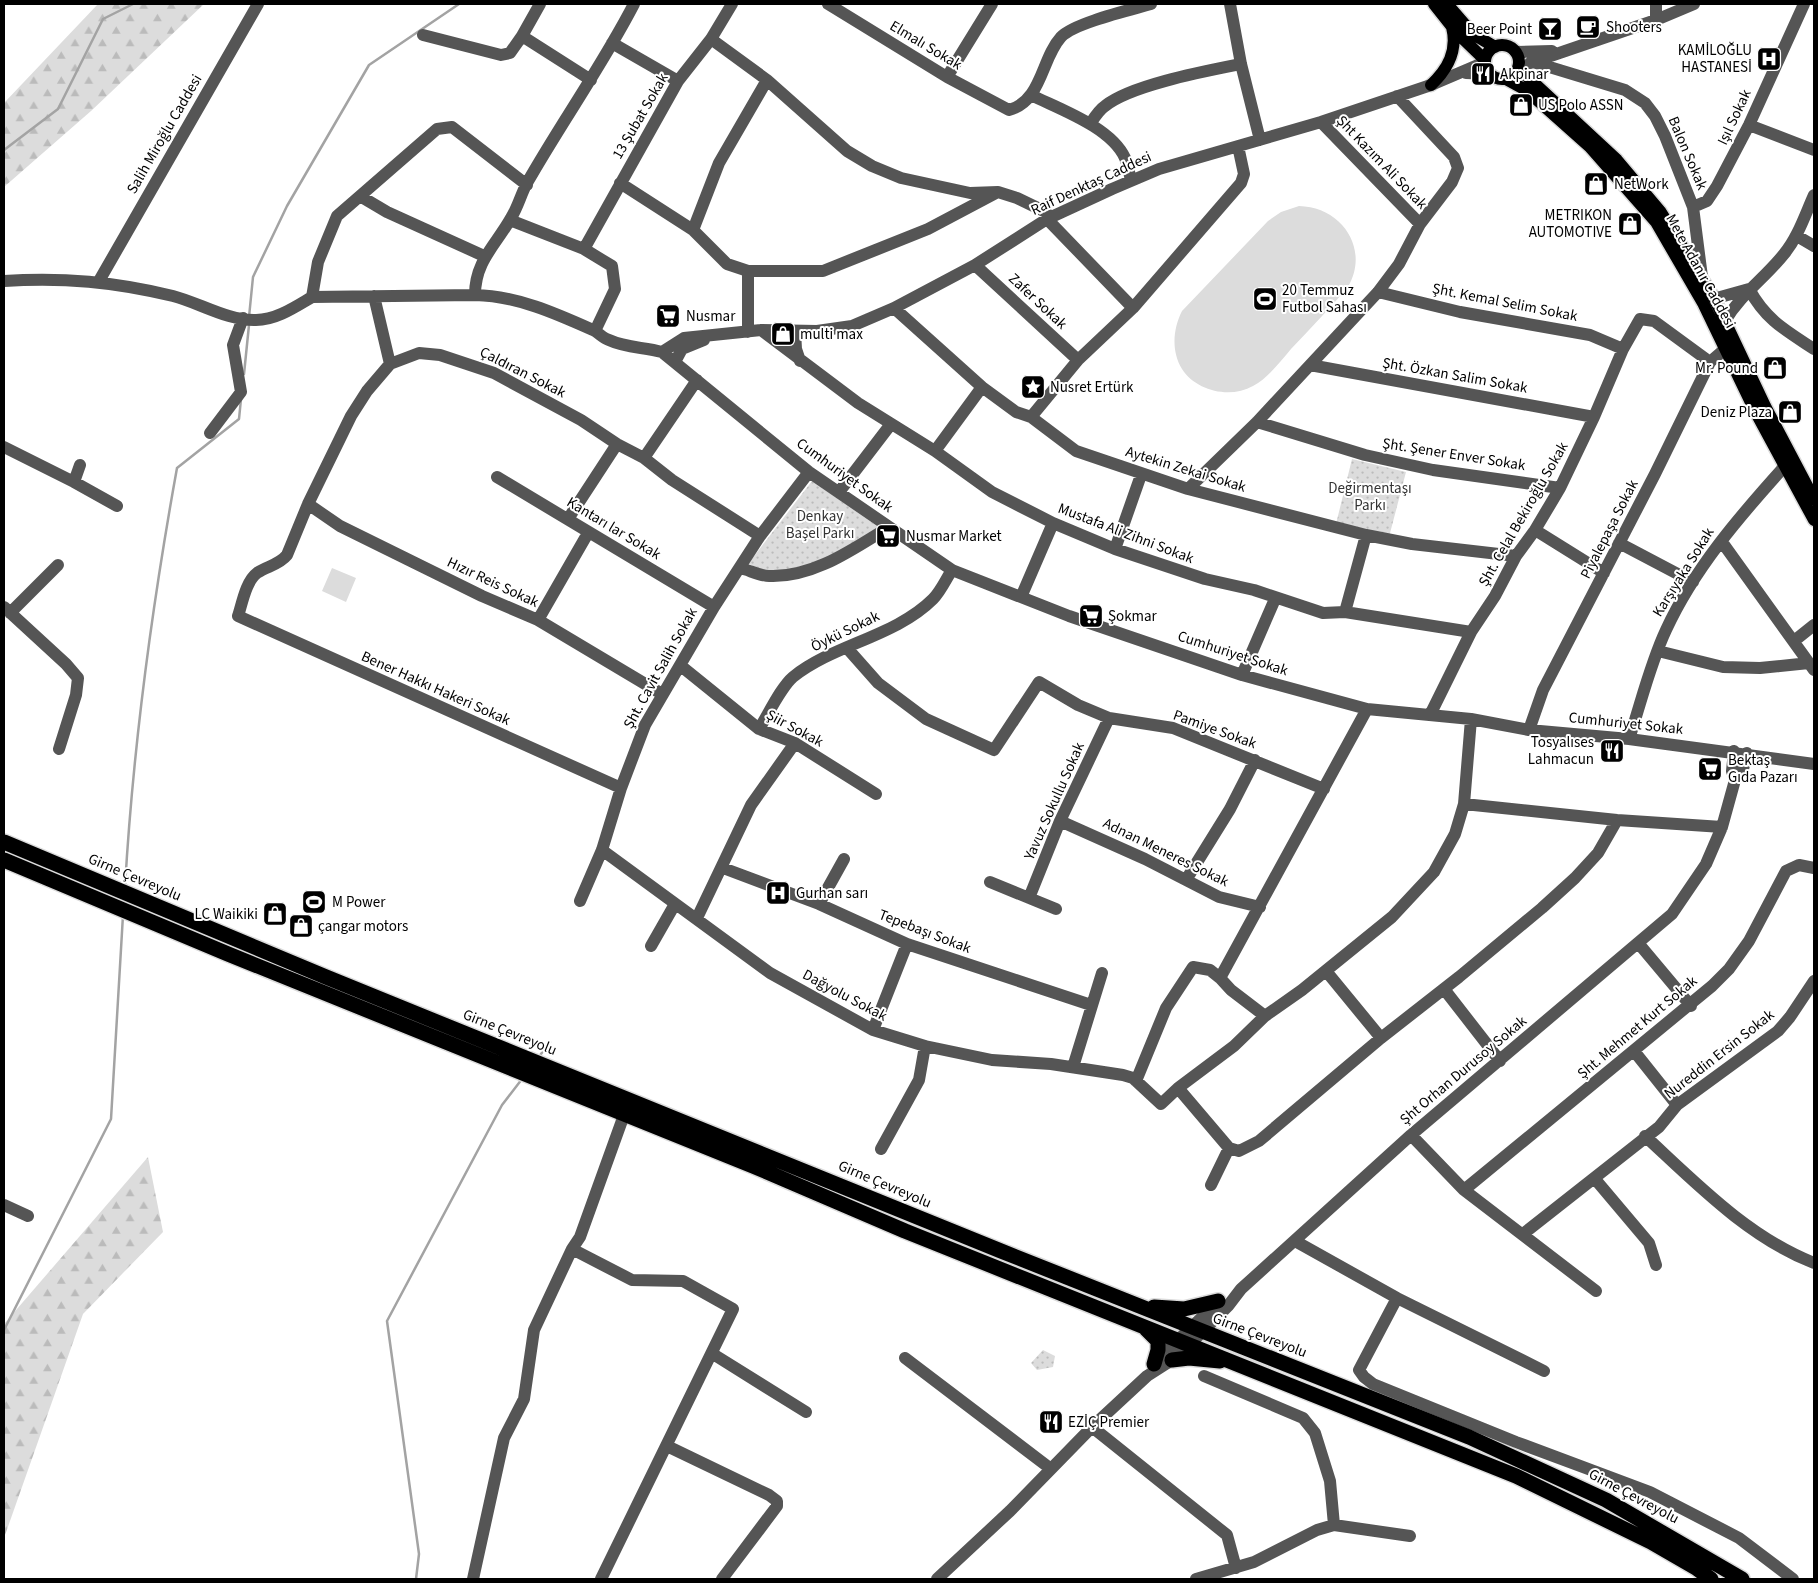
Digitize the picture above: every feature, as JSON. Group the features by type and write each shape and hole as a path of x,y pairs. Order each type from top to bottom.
{"highway":[{"name":"Girne Çevreyolu","path":"4,842 557,1070 1197,1329 1403,1409 1540,1468 1606,1500 1742,1579"},
{"path":"4,860 998,1268 1135,1321 1516,1476 1651,1542 1712,1579"},
{"path":"1140,1306 1184,1309 1218,1301"},
{"path":"1135,1321 1154,1335 1158,1342 1158,1350 1150,1370"},
{"path":"1172,1360 1189,1358 1236,1362"}],"main road":[{"path":"1434,4 1452,27 1485,61 1490,74 1494,78 1506,79 1511,77 1519,67 1516,52 1506,46 1495,47 1488,52 1485,61"},
{"path":"1447,4 1473,34 1495,47"},
{"path":"1431,85 1442,74 1449,62 1454,45 1452,27"},
{"name":"Mete Adanır Caddesi","path":"1519,67 1617,160 1660,211 1702,277 1725,349 1784,467 1814,520"},
{"name":"Mete Adanır Caddesi","path":"1506,79 1526,90 1590,146 1643,204 1678,258 1725,321 1765,406 1814,499"}],"street":[{"name":"Salih Miroğlu Caddesi","path":"99,281 258,4"},
{"path":"423,35 501,55 510,53 540,4"},
{"path":"475,295 476,279 484,256 510,220 527,185 591,80 634,4"},
{"name":"13 Şubat Sokak","path":"584,250 678,81 711,38 732,4"},
{"name":"Elmalı Sokak","path":"828,4 947,77 1010,110 1022,106 1031,95"},
{"path":"947,77 991,4"},
{"path":"1230,4 1241,64 1260,140"},
{"path":"1656,4 1656,20"},
{"path":"1519,67 1656,20 1694,4"},
{"name":"Işıl Sokak","path":"1693,207 1707,201 1717,186 1749,124 1804,4"},
{"path":"1131,180 1124,157 1112,140 1090,124 1031,95 1061,37 1073,27 1143,5"},
{"path":"522,36 591,80"},
{"path":"711,38 767,80 834,140 872,166 902,178 970,193 998,192 1038,207 1046,212 1047,219 1132,308"},
{"path":"612,43 678,81"},
{"path":"1516,52 1564,50"},
{"name":"Raif Denktaş Caddesi","path":"662,352 684,338 761,330 826,330 852,326 894,308 975,265 1047,219 1131,180 1159,169 1321,122 1431,85 1485,61"},
{"name":"Balon Sokak","path":"1533,62 1625,90 1645,103 1655,116 1665,136 1693,207 1702,277"},
{"path":"1090,124 1104,106 1126,94 1188,76 1241,64"},
{"name":"Raif Denktaş Caddesi","path":"1459,73 1479,72 1490,74"},
{"path":"693,230 719,163 767,80"},
{"path":"1188,489 1257,422 1378,292 1399,264 1420,224 1452,182 1458,168 1454,157 1397,96"},
{"name":"Şht Kazım Ali Sokak","path":"1321,122 1420,224"},
{"path":"1749,124 1814,150"},
{"path":"312,297 318,262 337,216 437,129 452,127 527,185"},
{"path":"1031,417 1078,360 1132,308 1241,183 1244,174 1238,146"},
{"path":"620,184 693,230 726,264 748,271 823,271 928,229 998,192"},
{"path":"1725,321 1734,306 1749,288 1772,269 1796,236 1814,195"},
{"path":"360,196 387,212 484,256"},
{"path":"510,220 584,250 612,266 615,275 615,288 595,331"},
{"path":"1796,236 1814,246"},
{"name":"Zafer Sokak","path":"975,265 1078,360"},
{"path":"748,271 748,332"},
{"path":"4,281 99,281 173,296 228,316 255,320 270,318 293,309 312,297 500,296 521,301 595,331 609,340 632,348 662,352"},
{"path":"1709,300 1749,288"},
{"path":"1749,288 1759,308 1773,323 1814,348"},
{"name":"Şht. Kemal Selim Sokak","path":"1378,292 1460,312 1590,335 1623,349"},
{"path":"374,296 390,364"},
{"name":"Aytekin Zekai Sokak","path":"894,308 982,387 1016,412 1031,417 1076,451 1188,489 1366,535 1412,544 1516,556"},
{"path":"210,432 241,392 233,345 243,318"},
{"name":"Şht. Celal Bekiroğlu Sokak","path":"1430,715 1471,632 1495,596 1516,556 1536,530 1560,488 1594,418 1623,349 1640,319 1654,321 1710,362"},
{"name":"Mustafa Ali Zihni Sokak","path":"761,330 858,404 934,451 992,492 1053,523 1115,549 1205,579 1254,590 1275,599 1323,613 1345,612 1471,632"},
{"path":"795,331 796,349 800,361"},
{"name":"Raif Denktaş Caddesi","path":"675,362 682,349 718,334"},
{"name":"Piyalepaşa Sokak","path":"1528,730 1543,690 1710,362 1725,349"},
{"name":"Cumhuriyet Sokak","path":"662,352 809,472 952,570 1021,598 1242,675 1367,709 1470,719 1528,730 1629,739 1747,753 1814,764"},
{"name":"Çaldıran Sokak","path":"238,616 250,581 256,573 282,561 287,555 308,504 352,416 367,391 390,364 419,353 440,354 473,364 494,373 581,420 644,458 672,480 760,536"},
{"name":"Şht. Özkan Salim Sokak","path":"1310,365 1594,418"},
{"path":"644,458 697,380"},
{"path":"934,451 982,387"},
{"name":"Şht. Şener Enver Sokak","path":"1257,422 1365,455 1414,466 1560,488"},
{"path":"839,492 891,424"},
{"path":"568,519 618,444"},
{"path":"4,448 74,482 116,506"},
{"path":"74,482 80,465"},
{"name":"Karşıyaka Sokak","path":"1629,739 1666,630 1693,582 1732,525 1784,467"},
{"name":"Şht. Cavit Salih Sokak","path":"580,901 602,850 621,788 644,725 681,666 714,607 760,536 809,472"},
{"path":"1115,549 1141,474"},
{"name":"Kantarı lar Sokak","path":"497,477 714,607"},
{"name":"Hızır Reis Sokak","path":"308,504 340,526 482,596 538,620 662,694"},
{"path":"1021,598 1053,523"},
{"path":"740,568 768,576 799,572 842,556 889,526"},
{"path":"1536,530 1604,573"},
{"path":"538,620 588,533"},
{"path":"1345,612 1366,535"},
{"path":"1722,542 1812,667"},
{"path":"1619,543 1693,582"},
{"path":"58,565 7,610 66,664 78,678 76,696 59,749"},
{"name":"Öykü Sokak","path":"759,729 791,679 820,659 847,648 901,621 921,608 934,598 952,570"},
{"path":"1242,675 1275,599"},
{"name":"Bener Hakkı Hakeri Sokak","path":"238,616 621,788"},
{"path":"1794,641 1814,625"},
{"name":"Pamiye Sokak","path":"847,648 878,683 926,719 994,750 1038,682 1078,705 1109,718 1173,728 1206,744 1255,760 1324,789"},
{"path":"1658,651 1724,667 1812,667"},
{"name":"Şiir Sokak","path":"681,666 759,729 795,743 876,794"},
{"path":"1220,978 1367,709"},
{"name":"Yavuz Sokullu Sokak","path":"1029,898 1060,820 1109,718"},
{"path":"1470,719 1464,804 1455,834 1434,872 1423,886 1392,917 1302,990 1265,1016 1234,1046 1178,1088 1229,1148 1238,1150 1259,1141 1381,1038 1444,989 1575,878 1598,853 1617,820"},
{"path":"697,918 723,868 751,806 795,743"},
{"name":"Şht Orhan Durusoy Sokak","path":"1734,752 1732,771 1735,780"},
{"name":"Şht Orhan Durusoy Sokak","path":"1150,1370 1172,1360 1184,1342 1197,1329 1228,1306 1241,1289 1411,1135 1639,944 1672,914 1706,864 1722,827 1735,780 1743,769 1747,753"},
{"path":"1186,880 1230,809 1255,760"},
{"path":"1464,804 1617,820 1722,827"},
{"name":"Adnan Meneres Sokak","path":"1060,820 1145,859 1219,898 1260,907"},
{"name":"Dağyolu Sokak","path":"602,850 770,973 873,1030 925,1046 992,1060 1073,1067 1123,1075 1134,1078 1161,1104 1178,1088"},
{"path":"819,904 844,859"},
{"name":"Şht. Mehmet Kurt Sokak","path":"1464,1190 1691,1006 1729,969 1749,941 1786,871 1799,864 1814,868"},
{"name":"Tepebaşı Sokak","path":"723,868 819,904 907,944 1091,1005"},
{"path":"990,882 1056,909"},
{"path":"651,946 675,904"},
{"path":"873,1030 907,944"},
{"path":"1639,944 1691,1006"},
{"path":"1136,1081 1166,1008 1193,967 1210,970 1230,990 1265,1016"},
{"path":"1326,971 1381,1038"},
{"path":"1073,1067 1102,973"},
{"name":"Nureddin Ersin Sokak","path":"1523,1234 1595,1179 1659,1126 1677,1105 1778,1031 1790,1017 1814,981"},
{"path":"1444,989 1500,1061"},
{"path":"881,1149 918,1080 925,1046"},
{"path":"1634,1051 1677,1105"},
{"path":"473,1579 504,1438 524,1398 534,1330 580,1237 624,1115"},
{"path":"1411,1135 1464,1190 1596,1291"},
{"path":"1645,1136 1709,1196 1766,1239 1814,1263"},
{"path":"1211,1185 1229,1148"},
{"path":"1595,1179 1649,1243 1656,1265"},
{"path":"4,1205 28,1216"},
{"path":"1295,1241 1397,1298 1544,1371"},
{"path":"572,1250 632,1280 683,1281 733,1309 713,1354 601,1579"},
{"path":"1197,1329 1218,1301 1241,1289"},
{"path":"1397,1298 1359,1370 1364,1378 1373,1384 1516,1442 1657,1496 1739,1538 1793,1579"},
{"path":"937,1579 1150,1370 1184,1342"},
{"path":"713,1354 806,1412"},
{"path":"906,1358 1051,1469"},
{"path":"1204,1376 1303,1418 1315,1433 1330,1481 1334,1525"},
{"path":"1092,1427 1227,1535 1236,1568"},
{"path":"667,1446 775,1498 777,1501 776,1506 722,1579"},
{"path":"1196,1579 1236,1568 1317,1530 1334,1525 1410,1536"}],"green space":[{"path":"98,4 204,4 91,111 4,187 4,103"},
{"name":"20 Temmuz Futbol Sahası","path":"1299,206 1314,208 1328,214 1339,222 1348,233 1354,245 1356,258 1354,273 1348,287 1274,369 1258,383 1244,390 1224,392 1214,391 1196,383 1182,369 1176,355 1174,340 1182,311 1268,221 1281,212"},
{"name":"Değirmentaşı Parkı","path":"1352,459 1406,472 1389,537 1336,524"},
{"name":"Denkay Başel Parkı","path":"812,481 880,528 827,558 796,570 782,573 770,572 748,564"},
{"path":"332,568 356,578 346,602 322,591"},
{"path":"148,1157 163,1232 83,1314 4,1538 4,1324"},
{"path":"1043,1350 1055,1356 1053,1367 1037,1370 1031,1363"}],"waterway":[{"path":"4,150 58,109 103,19 133,4"},
{"path":"249,317 253,277 287,206 369,65 459,4"},
{"path":"244,374 249,325"},
{"path":"125,887 138,729 159,572 177,468 239,419 241,399"},
{"path":"4,1330 111,1119 123,915"},
{"path":"538,1058 550,1042"},
{"path":"416,1579 419,1554 387,1321 502,1105 522,1079"}],"place":[{"name":"Shooters","path":"1588,27"},
{"name":"Beer Point","path":"1550,29"},
{"name":"KAMİLOĞLU HASTANESİ","path":"1769,59"},
{"name":"Akpinar","path":"1483,74"},
{"name":"US Polo ASSN","path":"1521,105"},
{"name":"NetWork","path":"1596,184"},
{"name":"METRIKON AUTOMOTIVE","path":"1630,224"},
{"name":"20 Temmuz Futbol Sahası","path":"1265,299"},
{"name":"Nusmar","path":"668,316"},
{"name":"multi max","path":"783,334"},
{"name":"Mr. Pound","path":"1775,368"},
{"name":"Nusret Ertürk","path":"1033,387"},
{"name":"Deniz Plaza","path":"1790,412"},
{"name":"Nusmar Market","path":"888,536"},
{"name":"Şokmar","path":"1091,616"},
{"name":"Tosyalıses Lahmacun","path":"1612,751"},
{"name":"Bektaş Gıda Pazarı","path":"1710,769"},
{"name":"Gurhan sarı","path":"778,893"},
{"name":"M Power","path":"314,902"},
{"name":"LC Waikiki","path":"275,914"},
{"name":"çangar motors","path":"301,926"},
{"name":"EZİÇ Premier","path":"1051,1422"}]}
